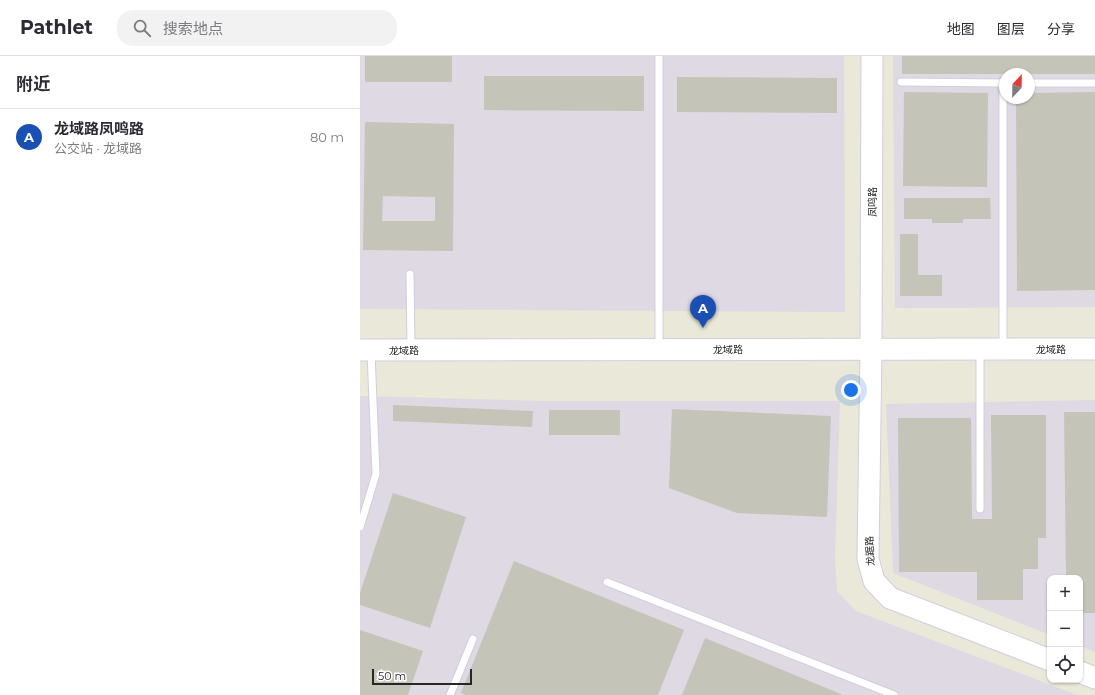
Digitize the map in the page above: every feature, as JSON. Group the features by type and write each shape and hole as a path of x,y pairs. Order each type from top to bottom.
{"street":[{"name":"凤鸣路","path":"871,348 872,56"},
{"name":"龙域路","path":"366,350 871,348 1095,349"},
{"name":"龙踞路","path":"871,348 868,559 874,581 890,598 1047,659"},
{"path":"1083,673 1095,678"}],"lane":[{"path":"659,56 659,350"},
{"path":"901,82 999,83"},
{"path":"1035,83 1095,84"},
{"path":"1003,348 1004,104"},
{"path":"410,274 412,350"},
{"path":"980,348 980,509"},
{"path":"360,528 376,474 366,350"},
{"path":"607,582 884,693 894,695"},
{"path":"450,695 472,639"}],"shaded area":[{"path":"360,56 844,56 845,312 360,309"},
{"path":"893,56 1095,56 1095,307 895,308"},
{"path":"360,396 542,401 840,401 835,560 837,591 856,611 1077,695 360,695"},
{"path":"1095,400 1095,652 1083,647 1083,575 1047,575 1047,634 893,573 886,404"}],"building":[{"path":"365,56 452,56 452,82 365,82"},
{"path":"902,56 1095,56 1095,74 1035,74 1035,68 999,68 999,74 902,74"},
{"path":"484,76 644,76 644,111 484,110"},
{"path":"677,77 837,78 837,113 677,112"},
{"path":"904,92 988,93 987,187 903,186"},
{"path":"1095,92 1095,290 1017,291 1016,104 1035,104 1035,93"},
{"path":"365,122 454,124 453,251 363,250","holes":["383,196 435,197 435,221 382,221"]},
{"path":"904,198 990,198 991,219 963,219 963,223 932,223 932,219 904,219"},
{"path":"900,234 918,234 918,275 942,275 942,296 900,296"},
{"path":"393,405 533,411 532,427 393,421"},
{"path":"672,409 831,416 827,517 737,513 669,488"},
{"path":"549,410 620,410 620,435 549,435"},
{"path":"1064,412 1095,412 1095,613 1083,613 1083,575 1066,575"},
{"path":"991,415 1046,415 1046,538 1038,538 1038,569 1023,569 1023,600 977,600 977,572 899,572 898,418 971,418 972,519 992,519"},
{"path":"393,493 466,517 430,628 360,605 360,593"},
{"path":"514,561 684,630 658,695 466,695 461,693"},
{"path":"360,630 423,651 408,695 360,695"},
{"path":"705,638 843,695 682,695"}],"place":[{"name":"龙域路凤鸣路","path":"703,328"}]}
